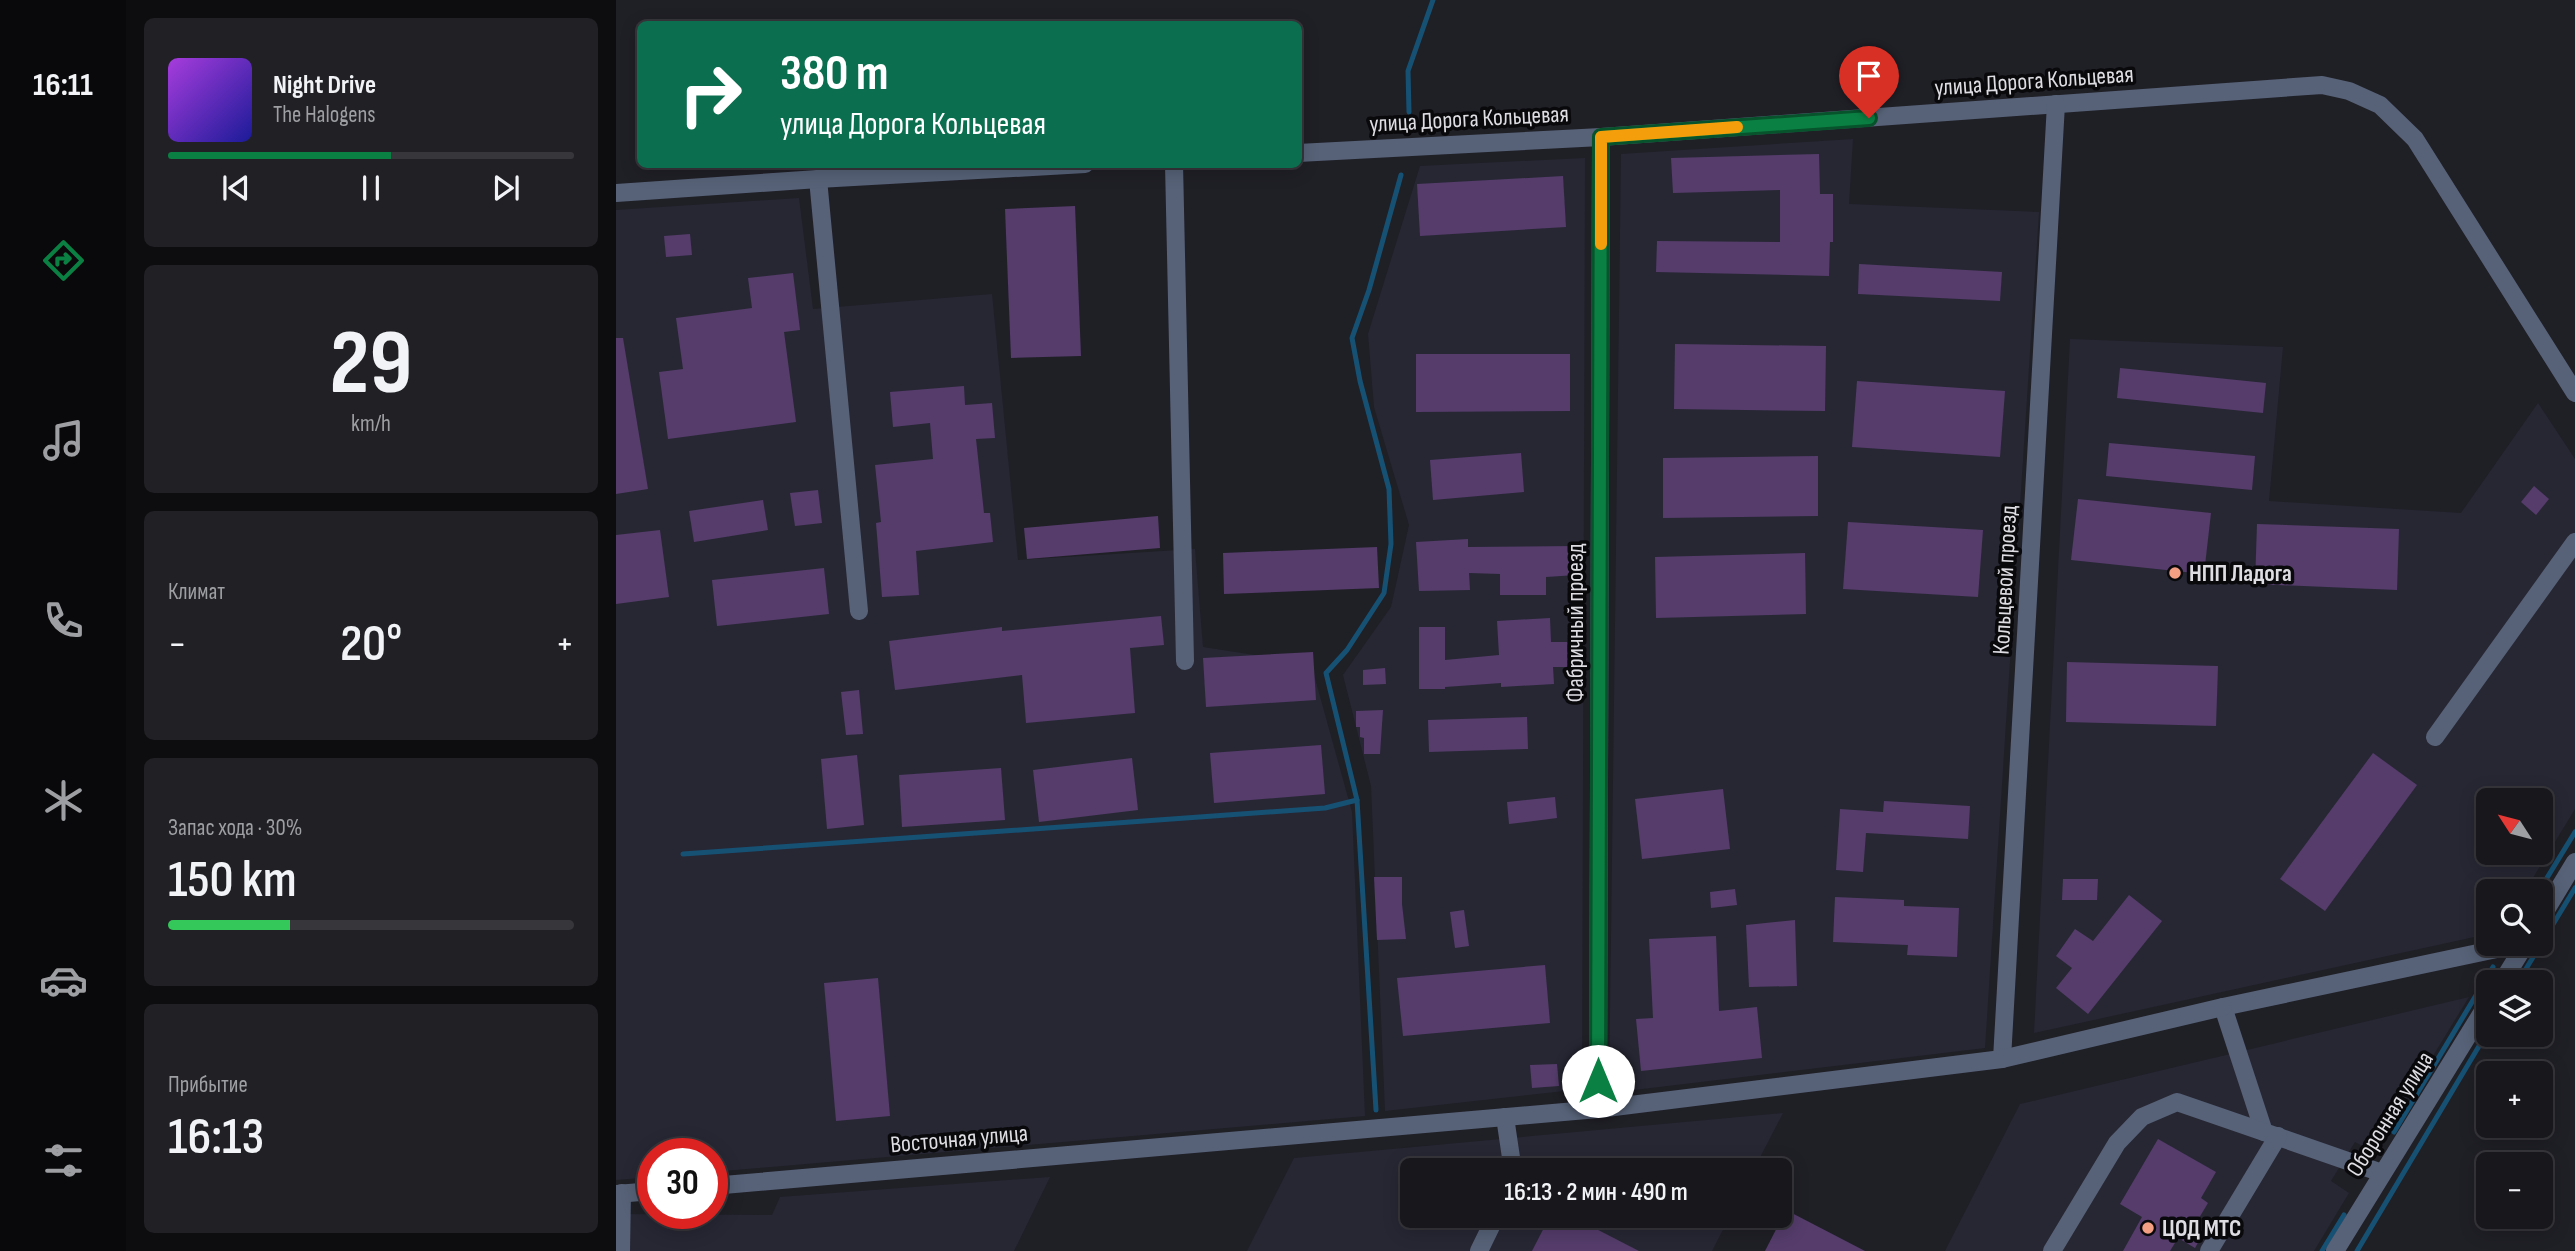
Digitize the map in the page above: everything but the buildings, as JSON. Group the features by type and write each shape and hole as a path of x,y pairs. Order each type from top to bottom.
{"street":[{"name":"улица Дорога Кольцевая","path":"1302,153 1601,137 2322,85 2349,91 2380,105 2415,139 2575,393"},
{"name":"Кольцевой проезд","path":"2002,1059 2056,104"},
{"name":"Фабричный проезд","path":"1598,1109 1601,137"},
{"path":"616,193 1014,168"},
{"path":"1174,168 1185,661"},
{"path":"818,179 859,611"},
{"path":"2435,737 2575,542"},
{"path":"2553,898 2575,862"},
{"name":"Восточная улица","path":"728,1184 1598,1109 2002,1059 2223,1007 2476,953"},
{"path":"2209,1251 2271,1134 2223,1007"},
{"name":"Оборонная улица","path":"2335,1251 2476,1022"},
{"path":"2052,1251 2117,1143 2142,1117 2177,1102 2382,1173"},
{"path":"1505,1117 1511,1158"},
{"path":"621,1251 619,1194 637,1192"},
{"path":"1479,1251 1490,1228"}],"shaded area":[{"path":"1853,139 1849,204 2039,212 1985,1048 1609,1093 1621,154"},
{"path":"1585,158 1582,1089 1385,1111 1371,786 1343,675 1391,607 1409,525 1374,407 1368,334 1420,166"},
{"path":"799,198 813,309 992,294 1018,560 1195,549 1203,647 1311,664 1352,812 1365,1116 728,1171 728,1138 637,1138 637,1178 616,1180 616,210"},
{"path":"2070,339 2283,347 2269,501 2461,513 2538,403 2575,459 2575,809 2553,845 2553,788 2476,788 2476,865 2541,865 2532,879 2476,879 2476,937 2034,1033"},
{"path":"2469,997 2374,1152 2355,1142 2345,1158 2331,1181 2349,1193 2314,1251 1945,1251 2020,1104"},
{"path":"1783,1113 1760,1158 1400,1158 1400,1228 1724,1228 1712,1251 1247,1251 1294,1158"},
{"path":"1050,1177 1014,1251 616,1251 616,1214 637,1214 637,1229 728,1229 728,1215 772,1215 780,1197"}],"waterway":[{"path":"1409,112 1408,71 1433,0"},
{"path":"1357,800 1326,673 1347,650 1384,593 1391,544 1389,489 1360,381 1352,338 1369,290 1401,175"},
{"path":"683,854 1325,808 1357,800 1376,1110"},
{"path":"2546,879 2575,832"},
{"path":"2525,970 2575,888"},
{"path":"2394,1132 2493,967"},
{"path":"2357,1251 2478,1047"},
{"path":"2322,1251 2344,1215"}],"slow traffic":[{"path":"1601,244 1601,137 1737,127"}],"place":[{"name":"НПП Ладога","path":"2175,573"},
{"name":"ЦОД МТС","path":"2148,1228"}],"route":[{"path":"1598,1081 1601,137 1869,118"}]}
